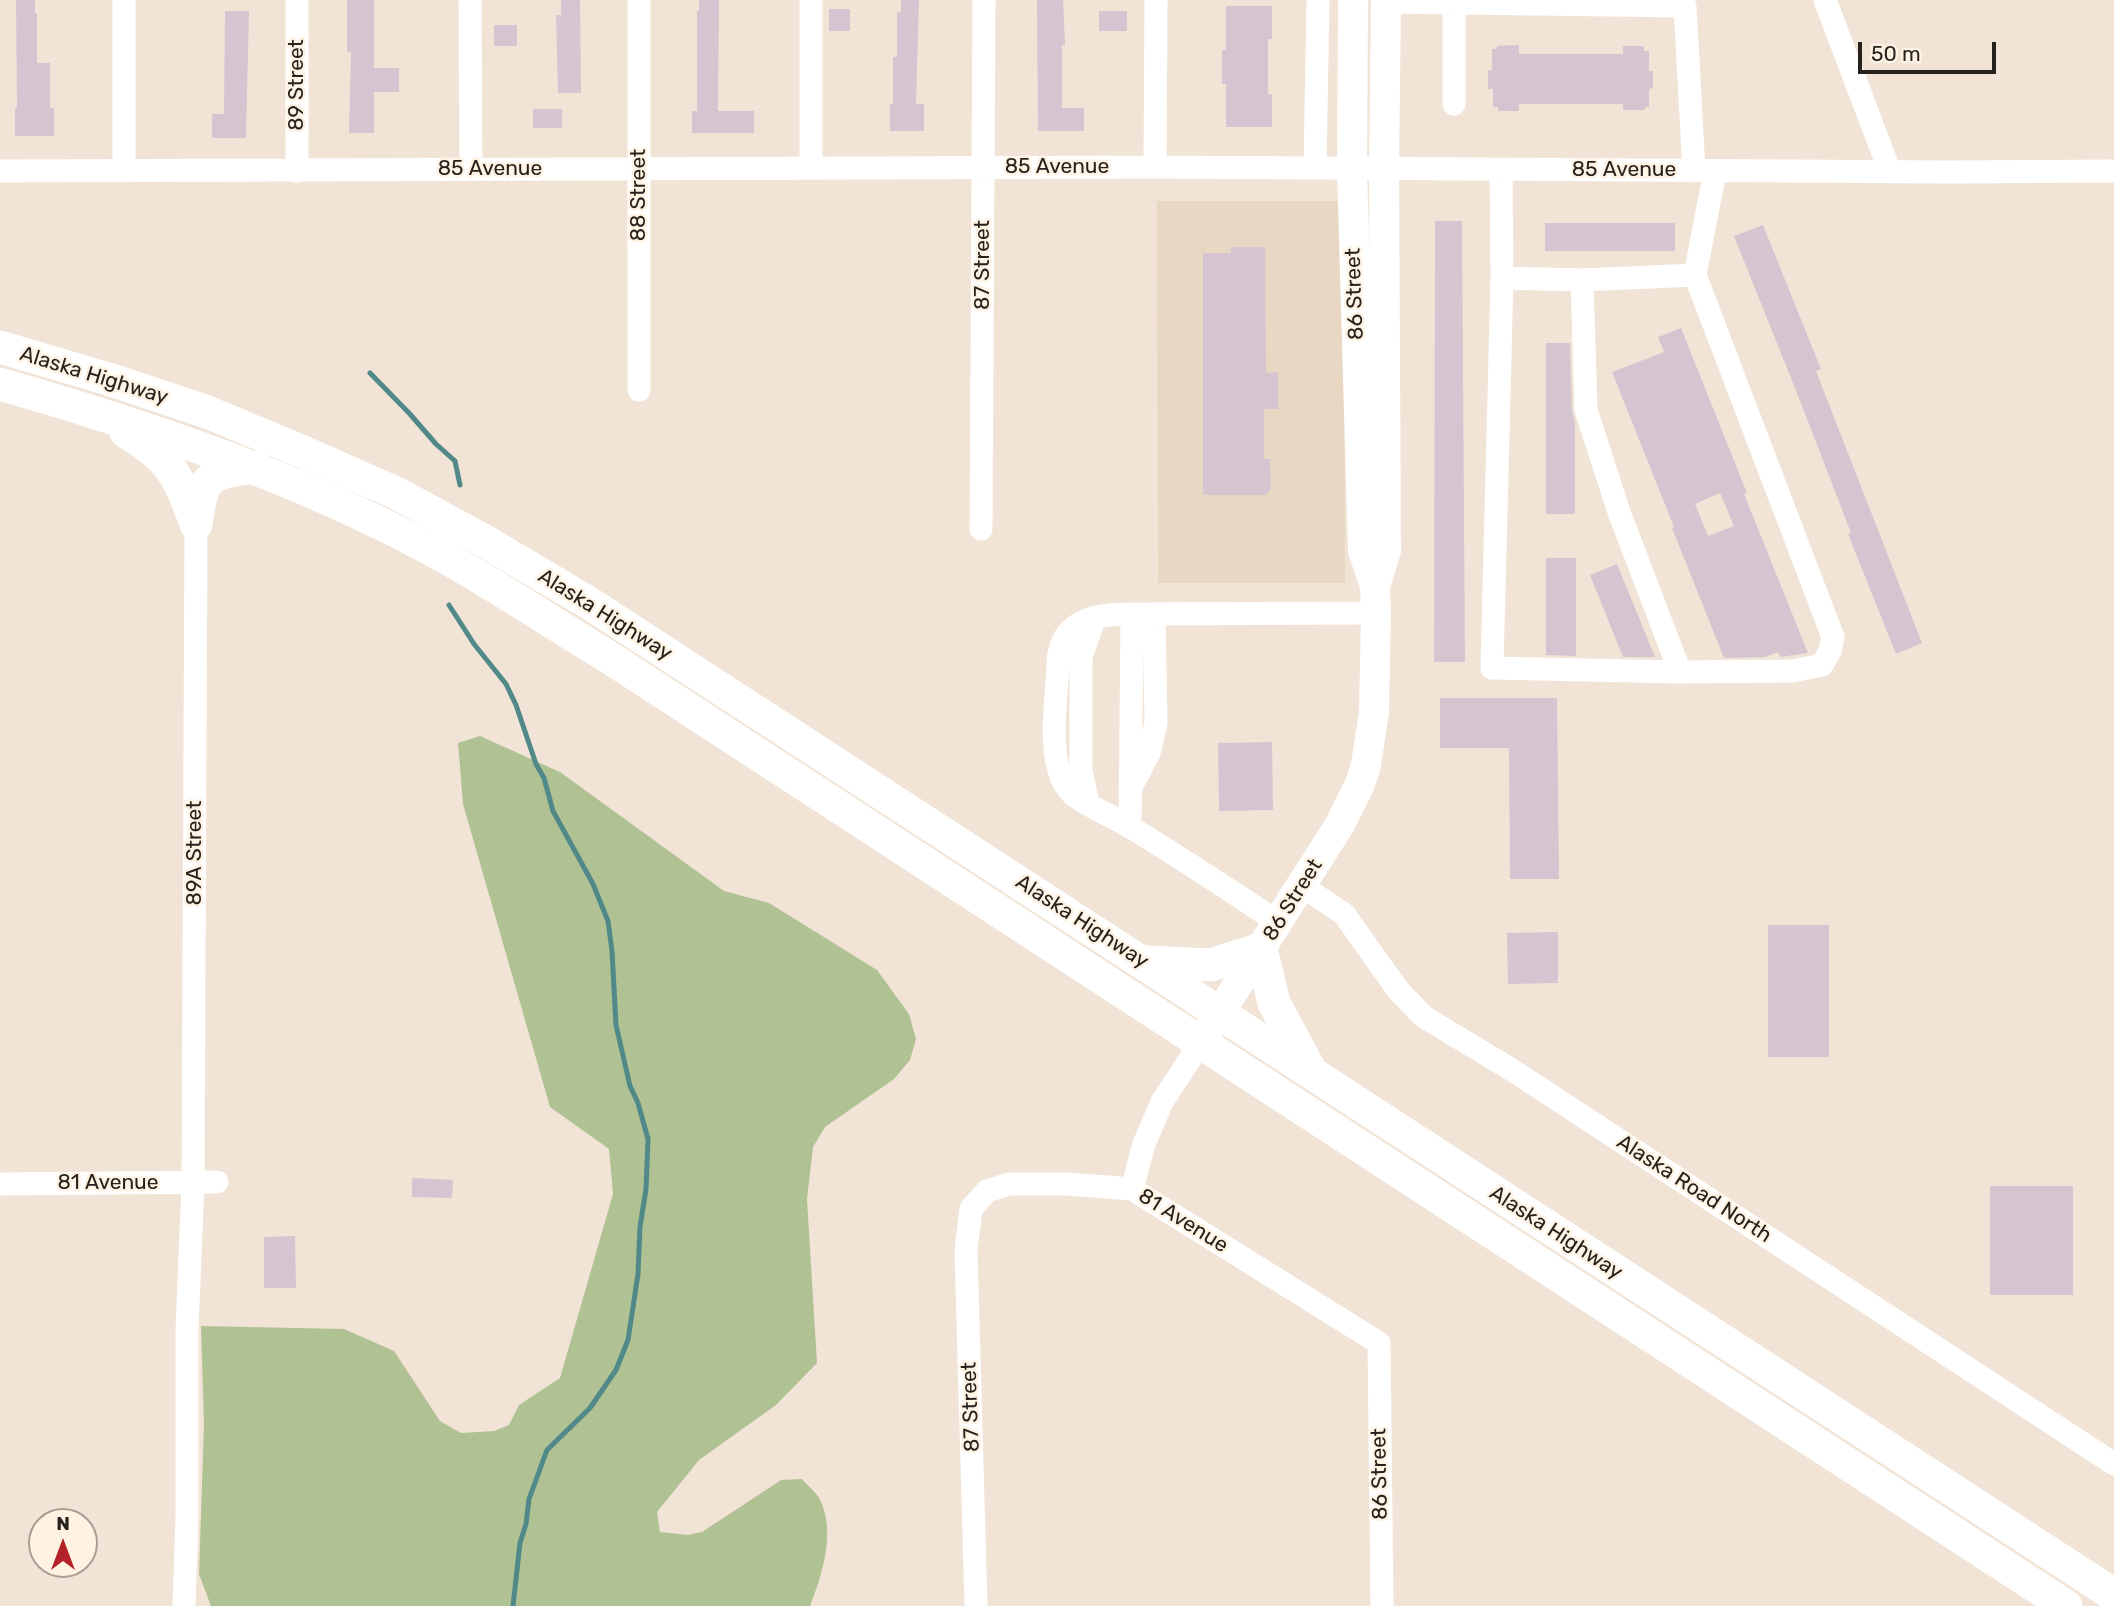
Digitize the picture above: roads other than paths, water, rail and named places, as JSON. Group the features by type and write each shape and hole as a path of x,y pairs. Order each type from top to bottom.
{"highway":[{"name":"Alaska Highway","path":"0,347 207,412 396,493 481,539 589,603 2114,1595"},
{"name":"Alaska Highway","path":"0,384 85,408 256,467 433,551 510,596 607,656 2066,1606"},
{"path":"85,408 147,444 162,457 176,474 196,524"},
{"path":"196,524 199,497 208,482 222,472 256,467"},
{"path":"1143,962 1211,965 1270,935 1274,1003 1311,1072"}],"main road":[{"name":"86 Street","path":"1353,0 1352,169 1363,551 1375,600"},
{"name":"86 Street","path":"1201,1042 1302,886 1351,802 1366,765 1374,712 1375,600 1386,551 1386,1"}],"street":[{"path":"124,0 124,170"},
{"name":"89 Street","path":"296,0 297,171"},
{"path":"470,0 471,169"},
{"name":"88 Street","path":"639,0 639,390"},
{"path":"811,0 811,167"},
{"name":"87 Street","path":"981,530 984,0"},
{"path":"1155,167 1156,0"},
{"path":"1315,167 1318,0"},
{"path":"1825,0 1890,172"},
{"path":"1386,1 1685,6 1704,171 1695,275 1833,637 1830,651 1822,665 1791,671 1680,672 1492,668 1502,278 1501,170"},
{"path":"1454,2 1454,104"},
{"name":"85 Avenue","path":"0,171 811,167 2114,171"},
{"path":"1502,278 1582,280 1695,275"},
{"path":"1582,280 1586,410 1619,512 1680,672"},
{"name":"89A Street","path":"184,1606 187,1329 193,1183 196,524"},
{"path":"1270,935 1130,827 1074,795 1064,783 1059,770 1055,736 1061,647 1074,625 1112,614 1375,600"},
{"path":"1130,827 1130,790 1143,614"},
{"name":"Alaska Road North","path":"1302,886 1344,914 1412,1007 1439,1028 1512,1070 2114,1464"},
{"name":"86 Street","path":"1132,1189 1144,1144 1162,1102 1201,1042"},
{"name":"81 Avenue","path":"0,1184 217,1182"},
{"name":"81 Avenue","path":"971,1209 986,1191 1009,1184 1068,1184 1132,1189 1378,1343"},
{"name":"87 Street","path":"971,1209 966,1250 976,1606"},
{"name":"86 Street","path":"1378,1343 1382,1606"}],"waterway":[{"path":"370,373 455,461 460,485"},
{"path":"449,605 474,644 506,684 536,764 544,778 553,811 593,884 608,921 616,1025 630,1086 638,1103 648,1139 638,1274 628,1340 616,1370 590,1408 547,1450 529,1499 520,1543 513,1606"}]}
